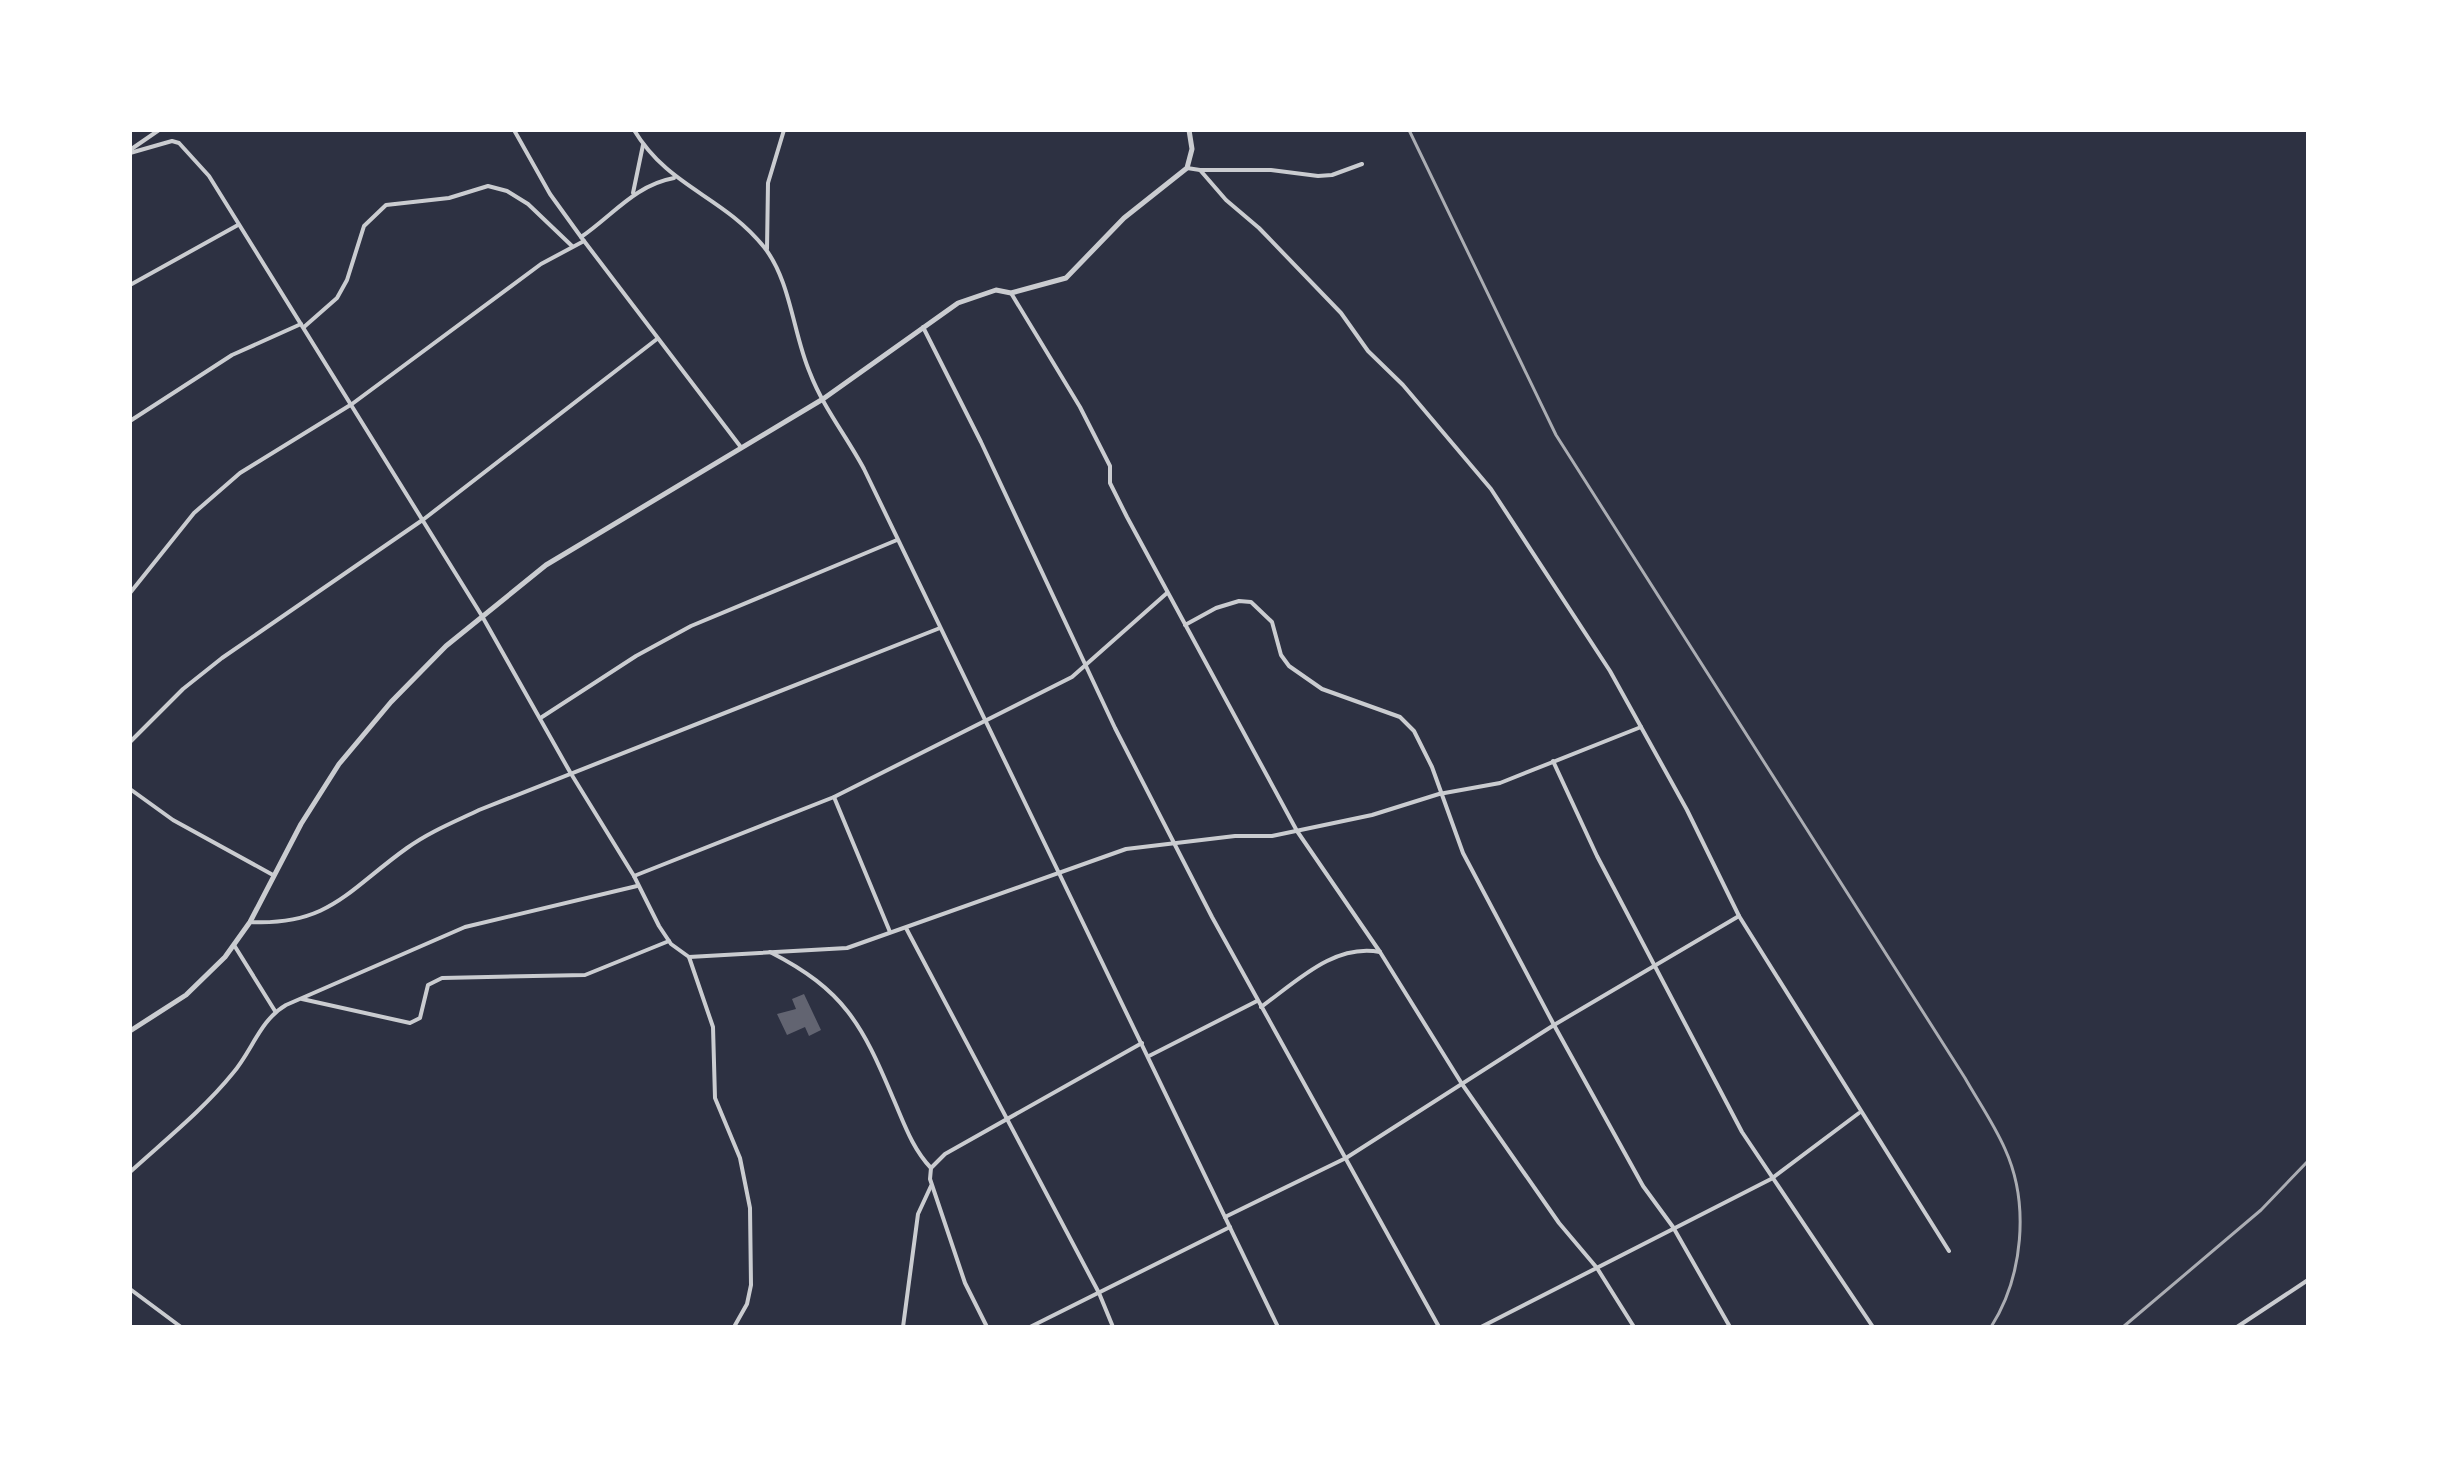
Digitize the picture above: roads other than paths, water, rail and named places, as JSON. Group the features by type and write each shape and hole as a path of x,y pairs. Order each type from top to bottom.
{"street":[{"path":"130,152 159,130"},
{"path":"514,130 550,194 740,446"},
{"path":"634,130 643,145 674,178 716,201 741,221 767,250 780,279 810,374 844,431 986,720 1278,1327"},
{"path":"767,250 768,183 784,130"},
{"path":"130,1031 186,995 234,945 250,922 316,797 339,764 391,702 446,646 546,565 823,399 923,327 977,295 996,290 1011,293 1066,278 1124,218 1187,168 1192,149 1189,130"},
{"path":"130,152 172,141 179,143 209,176 424,519 669,941 689,957 713,1027 715,1098 740,1158 750,1208 751,1285 747,1304 734,1327"},
{"path":"633,193 643,145"},
{"path":"1187,168 1271,170 1318,176 1332,175 1362,164"},
{"path":"1200,170 1226,200 1259,228 1335,306 1368,351 1403,385 1477,470 1571,610 1687,810 1739,916 1859,1113 1949,1251"},
{"path":"130,593 194,513 240,473 352,404 541,264 583,239 633,193 674,178"},
{"path":"130,421 232,355 303,325 337,298 347,280 364,226 386,205 449,198 488,186 507,191 528,204 572,246"},
{"path":"130,285 238,225"},
{"path":"1011,293 1080,407 1110,466 1110,483 1297,831 1380,952 1462,1084 1559,1223 1597,1268 1634,1327"},
{"path":"923,327 1173,842 1257,1001 1439,1327"},
{"path":"130,742 183,689 222,658 424,519 657,339"},
{"path":"542,718 636,656 691,626 897,540"},
{"path":"634,876 834,797 1088,666 1167,593"},
{"path":"1185,625 1216,608 1239,601 1251,602 1272,622 1281,655 1289,666 1322,689 1407,723 1432,767 1439,794 1463,853 1554,1025 1643,1186 1673,1227 1730,1327"},
{"path":"250,922 285,924 315,914 354,890 426,835 570,772 665,739 940,628"},
{"path":"689,957 834,950 1060,875 1126,849 1297,831 1372,815 1439,794 1500,783 1641,727"},
{"path":"1553,761 1597,856 1742,1132 1873,1327"},
{"path":"130,789 173,820 273,875"},
{"path":"834,797 890,932"},
{"path":"130,1172 217,1091 275,1011 465,927 637,886"},
{"path":"1225,1217 1346,1158 1554,1025 1739,916"},
{"path":"906,927 1099,1293 1113,1327"},
{"path":"300,999 410,1023 420,1018 428,985 442,978 585,975 669,941"},
{"path":"234,945 275,1011"},
{"path":"1261,1007 1337,955 1357,949 1380,952"},
{"path":"768,951 815,977 858,1022 870,1041 915,1148 931,1168 932,1184 965,1283 987,1327"},
{"path":"1149,1056 1257,1001"},
{"path":"931,1168 945,1154 1142,1043"},
{"path":"1481,1327 1771,1179 1859,1113"},
{"path":"903,1327 918,1214 932,1184"},
{"path":"1030,1327 1230,1227"},
{"path":"2237,1327 2308,1280"},
{"path":"130,1289 181,1327"}],"railway":[{"path":"1409,130 1556,435 1965,1078 2001,1140 2018,1193 2019,1240 2010,1286 1991,1327"},
{"path":"2123,1327 2261,1210 2308,1161"}]}
